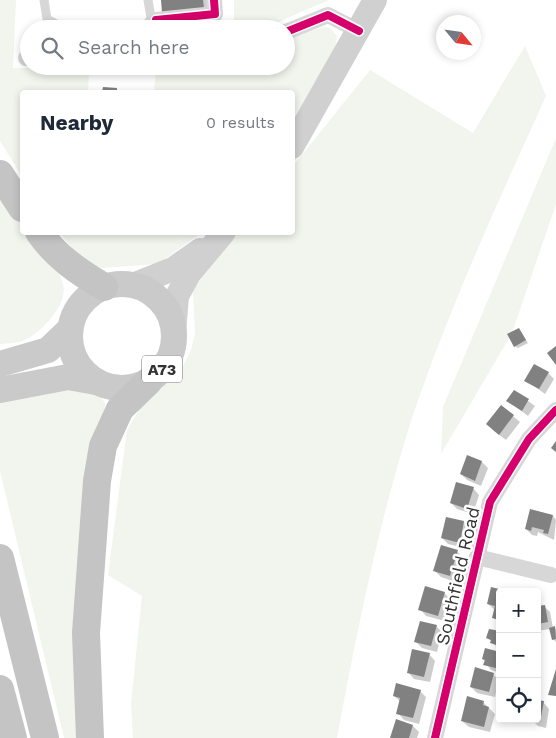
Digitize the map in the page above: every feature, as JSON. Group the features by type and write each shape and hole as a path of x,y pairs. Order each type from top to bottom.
{"highway":[{"path":"0,174 20,205"},
{"path":"41,235 72,267 104,287"},
{"path":"90,738 86,633 97,481 103,446 120,409 148,382"},
{"path":"0,558 45,738"},
{"path":"0,689 12,738"}],"main road":[{"path":"295,142 375,0"},
{"path":"133,285 173,269 220,235"},
{"path":"174,333 177,296 189,274 222,235"},
{"name":"A73","path":"9,388 68,377 96,382 113,388 131,388 148,382 159,373 168,361 173,347 174,333 170,316 162,302 149,291 133,285 118,284 104,287 91,293 81,303 70,329 70,345 75,360 84,373 96,382"},
{"name":"A73","path":"4,363 48,350 70,329"}],"street":[{"path":"166,20 215,14 214,0"},
{"path":"295,28 328,15 359,30"},
{"name":"Southfield Road","path":"435,738 490,502 529,439 556,410"},
{"name":"Southfield Road","path":"477,557 551,575"}],"lane":[{"path":"44,0 47,19 49,20"},
{"path":"148,0 150,20"}],"shaded area":[{"path":"0,0 16,0 13,68 20,68 20,75 89,75 88,90 20,90 20,173 0,141"},
{"path":"234,0 329,0 283,20 234,20"},
{"path":"324,27 330,28 337,36 334,56 295,128 295,90 154,90 156,75 295,75 295,36"},
{"path":"525,46 546,96 457,297 411,421 378,539 337,738 133,738 131,704 142,596 108,575 127,430 143,403 180,372 191,350 195,334 193,289 236,235 295,235 295,164 370,70 473,133"},
{"path":"556,138 556,204 512,333 441,454 443,407"},
{"path":"0,189 20,222 20,235 30,235 48,257 61,277 64,292 58,309 38,332 23,341 0,344"},
{"path":"62,235 198,235 158,264 102,268 82,261"},
{"path":"80,387 99,395 105,403 82,738 64,738 0,471 0,400"}],"building":[{"path":"161,0 203,0 204,8 162,13"},
{"path":"103,87 117,88 117,90 102,90"},
{"path":"519,328 526,340 514,347 507,334"},
{"path":"556,346 556,365 547,353"},
{"path":"534,364 549,372 539,389 524,381"},
{"path":"514,390 529,399 522,411 506,401"},
{"path":"501,405 514,415 499,435 486,424"},
{"path":"556,441 556,452 551,448"},
{"path":"467,455 482,461 475,481 460,474"},
{"path":"456,482 474,487 467,509 450,503"},
{"path":"530,509 553,515 548,534 543,533 544,530 532,527 531,531 525,529"},
{"path":"446,517 464,521 460,543 441,538"},
{"path":"441,545 458,550 450,576 433,571"},
{"path":"425,586 445,592 438,616 418,610"},
{"path":"491,587 496,588 496,619 492,618 495,606 487,604"},
{"path":"545,605 548,622 541,623 541,606"},
{"path":"420,621 437,625 431,646 414,642"},
{"path":"555,626 556,639 552,640 549,628"},
{"path":"489,629 496,630 496,645 490,643 491,640 486,638"},
{"path":"485,648 496,651 496,668 483,665 485,660 482,659"},
{"path":"412,649 430,653 424,677 407,673"},
{"path":"475,667 494,673 489,692 470,687"},
{"path":"556,669 556,696 548,695"},
{"path":"396,683 421,690 413,718 396,714 400,698 393,696"},
{"path":"467,696 484,701 483,705 489,707 484,727 461,721"},
{"path":"541,701 544,701 541,717"},
{"path":"396,719 413,725 409,738 390,738"}],"cycle path":[{"path":"156,20 215,14 214,0"},
{"path":"295,28 328,15 359,31"},
{"path":"435,738 490,502 529,439 556,410"}]}
